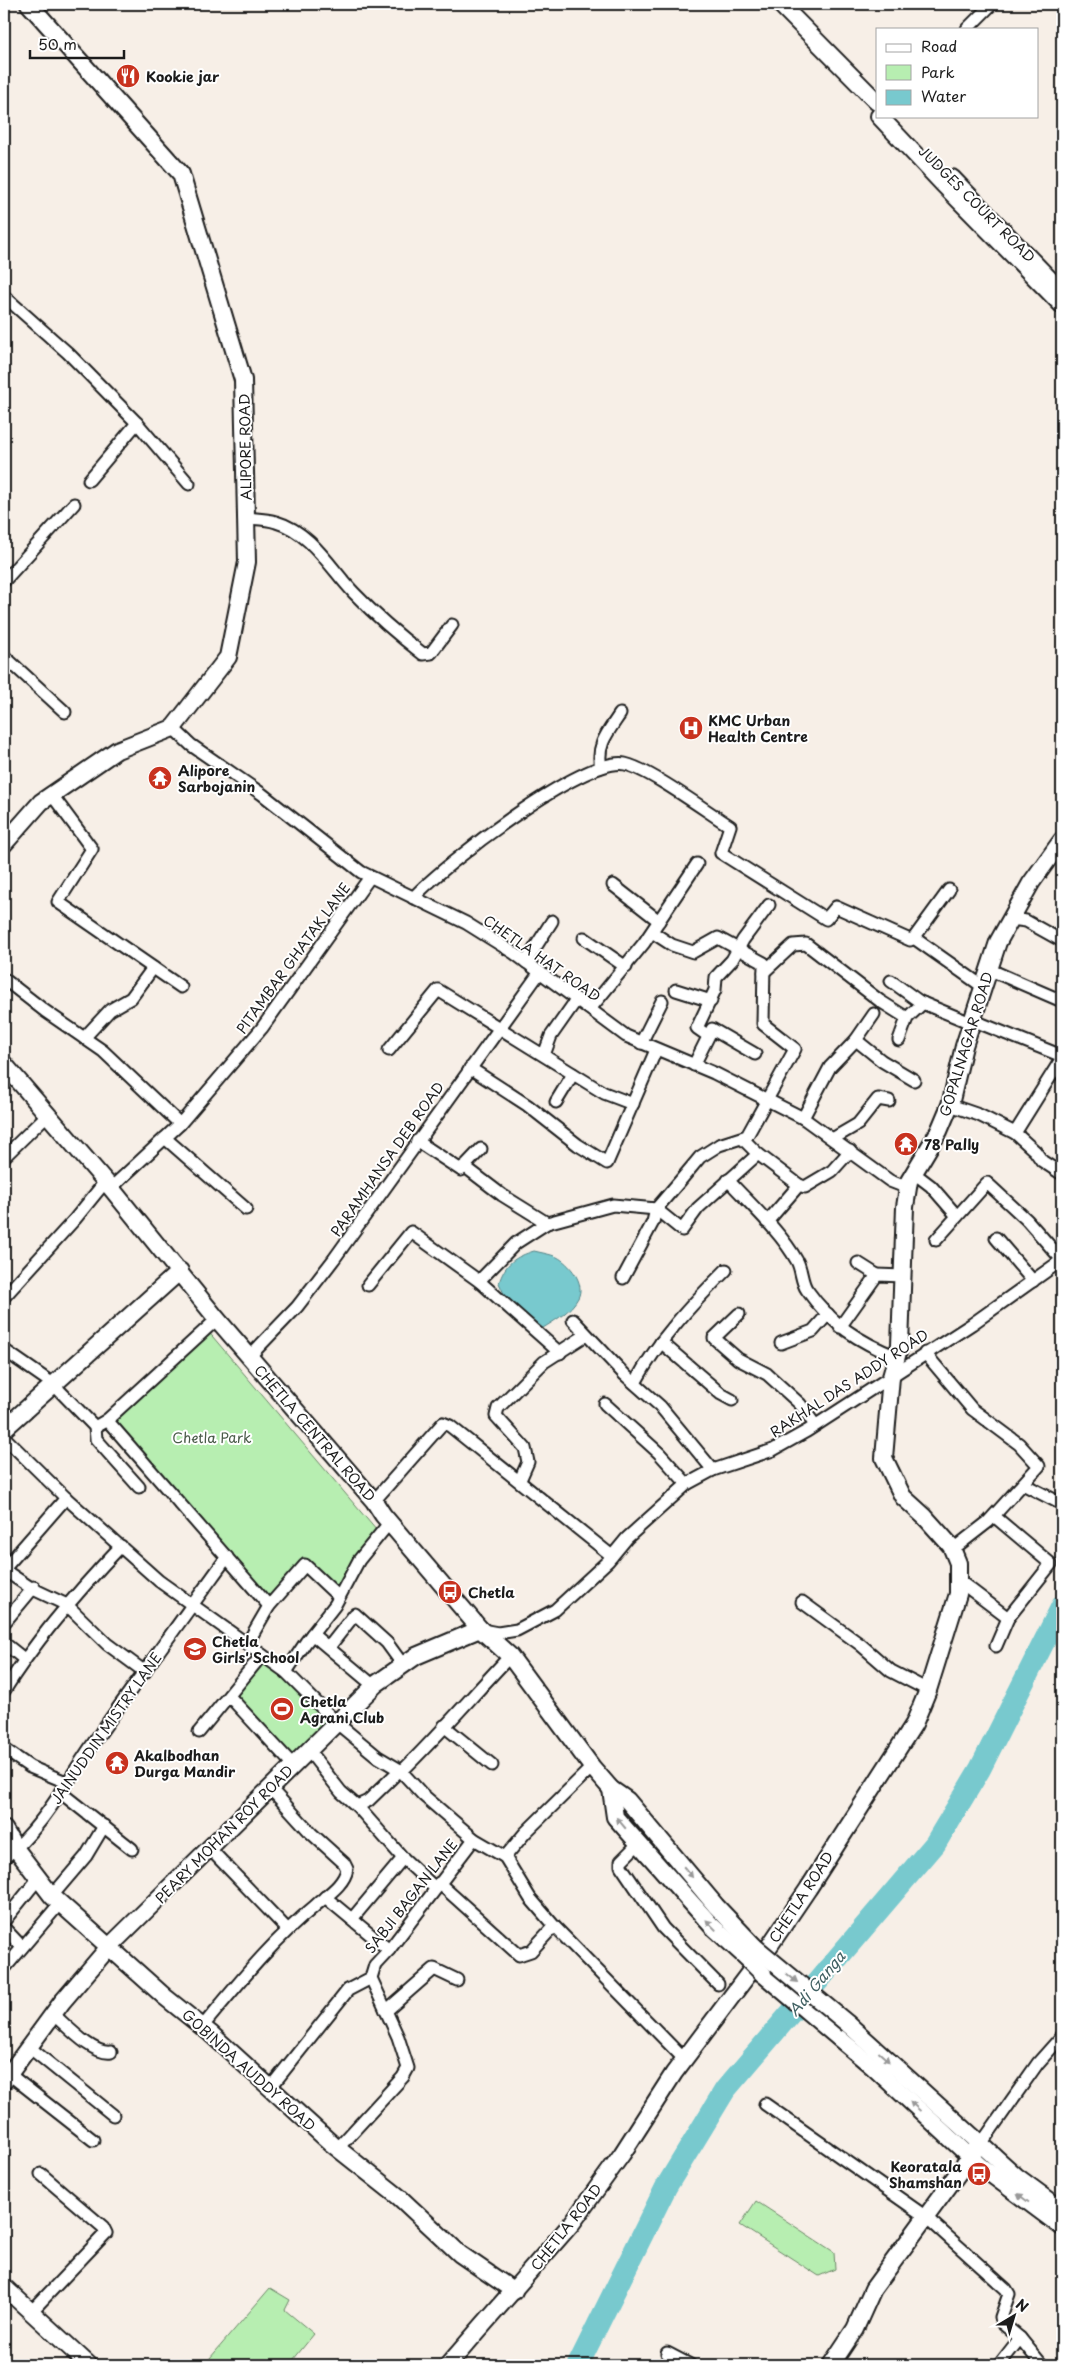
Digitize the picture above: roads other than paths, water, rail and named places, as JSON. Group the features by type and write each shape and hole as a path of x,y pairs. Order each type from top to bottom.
{"main road":[{"name":"ALIPORE ROAD","path":"29,4 181,174 243,380 247,562 228,657 173,728"},
{"path":"780,4 873,98 871,108 876,113"},
{"path":"881,118 949,191 1062,305"},
{"name":"JUDGES COURT ROAD","path":"893,118 1062,292"},
{"path":"4,844 41,802 116,750 173,728"},
{"name":"GOPALNAGAR ROAD","path":"891,1377 900,1345 905,1207 908,1188 914,1173 939,1131 950,1105 971,1021 998,942 1031,883 1062,840"},
{"name":"CHETLA CENTRAL ROAD","path":"4,1064 108,1185 180,1271 217,1319 374,1501 480,1629 510,1656 592,1767 611,1789 627,1800 716,1906 751,1952"},
{"path":"4,1429 180,1271"},
{"name":"CHETLA ROAD","path":"448,2365 572,2223 622,2154 684,2059 768,1948 914,1724 928,1690 958,1594 958,1563 952,1550 925,1517 903,1497 884,1458 891,1377"},
{"name":"PEARY MOHAN ROY ROAD","path":"6,2078 53,2014 109,1947 374,1686 416,1656 480,1629"},
{"path":"611,1789 616,1817 712,1926 751,1952 848,2024 1016,2176 1062,2210"},
{"name":"GOBINDA AUDDY ROAD","path":"4,1828 10,1854 38,1879 56,1899 338,2148 399,2197 460,2254 514,2291"},
{"path":"751,1952 834,2033 969,2156 1062,2227"},
{"path":"831,2365 855,2329 873,2289 969,2156 980,2144"},
{"path":"4,2287 89,2365"}],"street":[{"path":"968,28 992,4"},
{"path":"4,296 68,353 136,423 189,484"},
{"path":"90,480 136,423"},
{"path":"4,581 74,504"},
{"path":"246,518 275,521 304,538 328,561 352,591 384,624 423,654 431,654 452,625"},
{"path":"4,656 65,712"},
{"path":"601,767 598,756 602,741 620,714"},
{"name":"CHETLA HAT ROAD","path":"173,728 192,745 262,794 360,872 466,923 526,962 626,1036 694,1065 803,1118 834,1138 890,1181 908,1188"},
{"path":"413,898 428,881 463,853 534,804 601,767 625,764 652,776 730,826 721,853 826,919 836,907 910,940 914,938 949,890"},
{"path":"52,795 92,849 58,902 180,987"},
{"path":"590,1009 652,932 697,864"},
{"name":"PITAMBAR GHATAK LANE","path":"4,1297 108,1185 180,1124 262,1028 370,877"},
{"path":"613,885 659,922"},
{"path":"707,1035 697,1028 711,1001 715,990 716,977 732,960 770,905"},
{"path":"1011,919 1026,922 1062,941"},
{"path":"526,962 552,921"},
{"path":"623,1278 653,1222 656,1209 700,1157 719,1145 743,1139 747,1136 795,1049 763,1024 764,963 718,938 693,952 672,945 652,932"},
{"path":"584,938 626,966"},
{"path":"914,938 982,986"},
{"path":"764,972 793,945 806,944 880,1001 908,1018"},
{"path":"84,1038 110,1010 131,998 153,968"},
{"path":"988,969 1062,1001"},
{"name":"PARAMHANSA DEB ROAD","path":"249,1356 297,1307 540,972"},
{"path":"4,978 45,1012 103,1051 180,1124"},
{"path":"891,981 923,1003 1062,1057 1058,1076 1015,1133"},
{"path":"389,1050 438,990 498,1029 544,1055 604,1093 633,1104"},
{"path":"676,990 711,1001"},
{"path":"544,1055 551,1036 577,999"},
{"path":"640,1043 662,1000"},
{"path":"899,1040 908,1018 923,1003"},
{"path":"803,1118 830,1067 856,1040 874,1014"},
{"path":"694,1065 707,1035 712,1029 754,1054"},
{"path":"856,1040 882,1061 914,1080"},
{"path":"470,1068 527,1105 578,1145 608,1163 656,1050"},
{"path":"556,1102 573,1074"},
{"path":"834,1138 858,1124 878,1099 889,1101"},
{"path":"950,1105 978,1115 1015,1133 1035,1150 1042,1161 1062,1174"},
{"path":"4,1157 47,1114"},
{"path":"164,1138 246,1209"},
{"path":"743,1139 758,1154 799,1185 805,1187 832,1171 850,1151"},
{"path":"417,1141 461,1170 481,1149"},
{"path":"479,1281 516,1243 548,1223 613,1205 656,1209 682,1230 698,1208 758,1154"},
{"path":"464,1166 502,1194 548,1223"},
{"path":"914,1173 931,1186 957,1216"},
{"path":"728,1180 767,1222 798,1262 806,1289 840,1327 866,1344 897,1357"},
{"path":"936,1240 987,1184 1028,1220 1062,1260"},
{"path":"767,1222 799,1185"},
{"path":"368,1285 411,1232 479,1281 560,1353"},
{"path":"996,1238 1033,1281"},
{"name":"RAKHAL DAS ADDY ROAD","path":"480,1629 498,1633 517,1630 555,1610 612,1556 627,1538 687,1484 713,1470 773,1450 815,1425 891,1377 1062,1260"},
{"path":"858,1263 877,1275 903,1276"},
{"path":"635,1383 645,1363 661,1342 690,1306 726,1270"},
{"path":"840,1327 877,1275"},
{"path":"739,1314 714,1338 738,1359 767,1374 800,1404 815,1425"},
{"path":"781,1344 813,1331 828,1314"},
{"path":"95,1427 107,1420 217,1319"},
{"path":"573,1320 586,1335 660,1406 713,1470"},
{"path":"520,1480 528,1462 525,1448 496,1416 498,1408 544,1362 586,1335"},
{"path":"661,1342 721,1394 732,1400"},
{"path":"4,1350 53,1384 95,1427 96,1439 139,1487"},
{"path":"925,1353 972,1409 1019,1444 1039,1466 994,1516 952,1550"},
{"path":"606,1404 658,1453 687,1484"},
{"path":"107,1420 269,1606"},
{"path":"374,1501 443,1423 450,1426 520,1480 612,1556"},
{"path":"4,1437 66,1498 160,1581 286,1672 336,1723 378,1757 400,1771 422,1795 474,1839 505,1857 530,1898 554,1926 684,2059"},
{"path":"1023,1484 1062,1504"},
{"path":"66,1498 4,1570 31,1588 67,1605 107,1644 146,1672"},
{"path":"994,1516 1051,1564 1008,1618 996,1646"},
{"path":"286,1672 340,1597 360,1560 390,1522"},
{"path":"4,1691 24,1659 67,1605 121,1546"},
{"name":"JAINUDDIN MISTRY LANE","path":"10,1854 42,1820 63,1787 227,1557"},
{"path":"247,1644 269,1606 305,1565 340,1597"},
{"path":"958,1580 1008,1618"},
{"path":"4,1622 34,1587 31,1588"},
{"path":"802,1602 861,1645 891,1671 928,1690"},
{"path":"330,1647 355,1614 387,1643 403,1666"},
{"path":"312,1634 330,1647 374,1686"},
{"path":"4,1643 24,1659"},
{"path":"199,1732 262,1655"},
{"path":"357,1806 368,1801 433,1740 510,1656"},
{"path":"229,1696 293,1765"},
{"path":"444,1726 492,1764"},
{"path":"4,1749 63,1787 104,1826 132,1849"},
{"path":"309,1751 341,1792 357,1806 403,1858 519,1955 531,1951 554,1926"},
{"path":"505,1857 525,1833 592,1767"},
{"path":"202,2027 287,1929 340,1883 347,1869 270,1788"},
{"path":"4,1969 56,1899 104,1826"},
{"name":"SABJI BAGAN LANE","path":"371,1978 375,1965 390,1950 437,1885 474,1839"},
{"path":"638,1843 621,1862 621,1866 662,1928 718,1984"},
{"path":"210,1849 287,1929"},
{"path":"352,1920 403,1858"},
{"path":"4,1921 38,1879"},
{"path":"325,1897 390,1950"},
{"path":"4,1928 22,1947"},
{"path":"386,2010 434,1969 457,1980"},
{"path":"270,2088 348,1990 371,1978 386,2010 408,2068 403,2077 338,2148"},
{"path":"53,2014 94,2048 102,2053 111,2052"},
{"path":"980,2144 1038,2063 1062,2036"},
{"path":"29,2047 114,2115"},
{"path":"6,2078 93,2140"},
{"path":"765,2104 926,2217 1006,2289 1009,2294 1001,2317 1002,2323 1020,2338 1041,2365"},
{"path":"32,2312 106,2233 103,2227 41,2174"},
{"path":"999,2365 1020,2338"},
{"path":"667,2353 690,2365"}],"water":[{"path":"534,1251 552,1255 562,1260 575,1274 580,1286 578,1298 571,1307 563,1315 543,1328 516,1311 499,1283 504,1270 516,1258"}],"waterway":[{"name":"Adi Ganga","path":"578,2365 666,2187 725,2090 935,1844 980,1769 1062,1606"}],"place":[{"name":"Kookie jar","path":"128,76"},
{"name":"KMC Urban Health Centre","path":"691,728"},
{"name":"Alipore Sarbojanin","path":"160,778"},
{"name":"78 Pally","path":"906,1144"},
{"name":"Chetla","path":"450,1592"},
{"name":"Chetla Girls' School","path":"195,1649"},
{"name":"Chetla Agrani Club","path":"282,1709"},
{"name":"Akalbodhan Durga Mandir","path":"117,1763"},
{"name":"Keoratala Shamshan","path":"979,2174"}],"park label":[{"name":"Chetla Park","path":"212,1437"}]}
